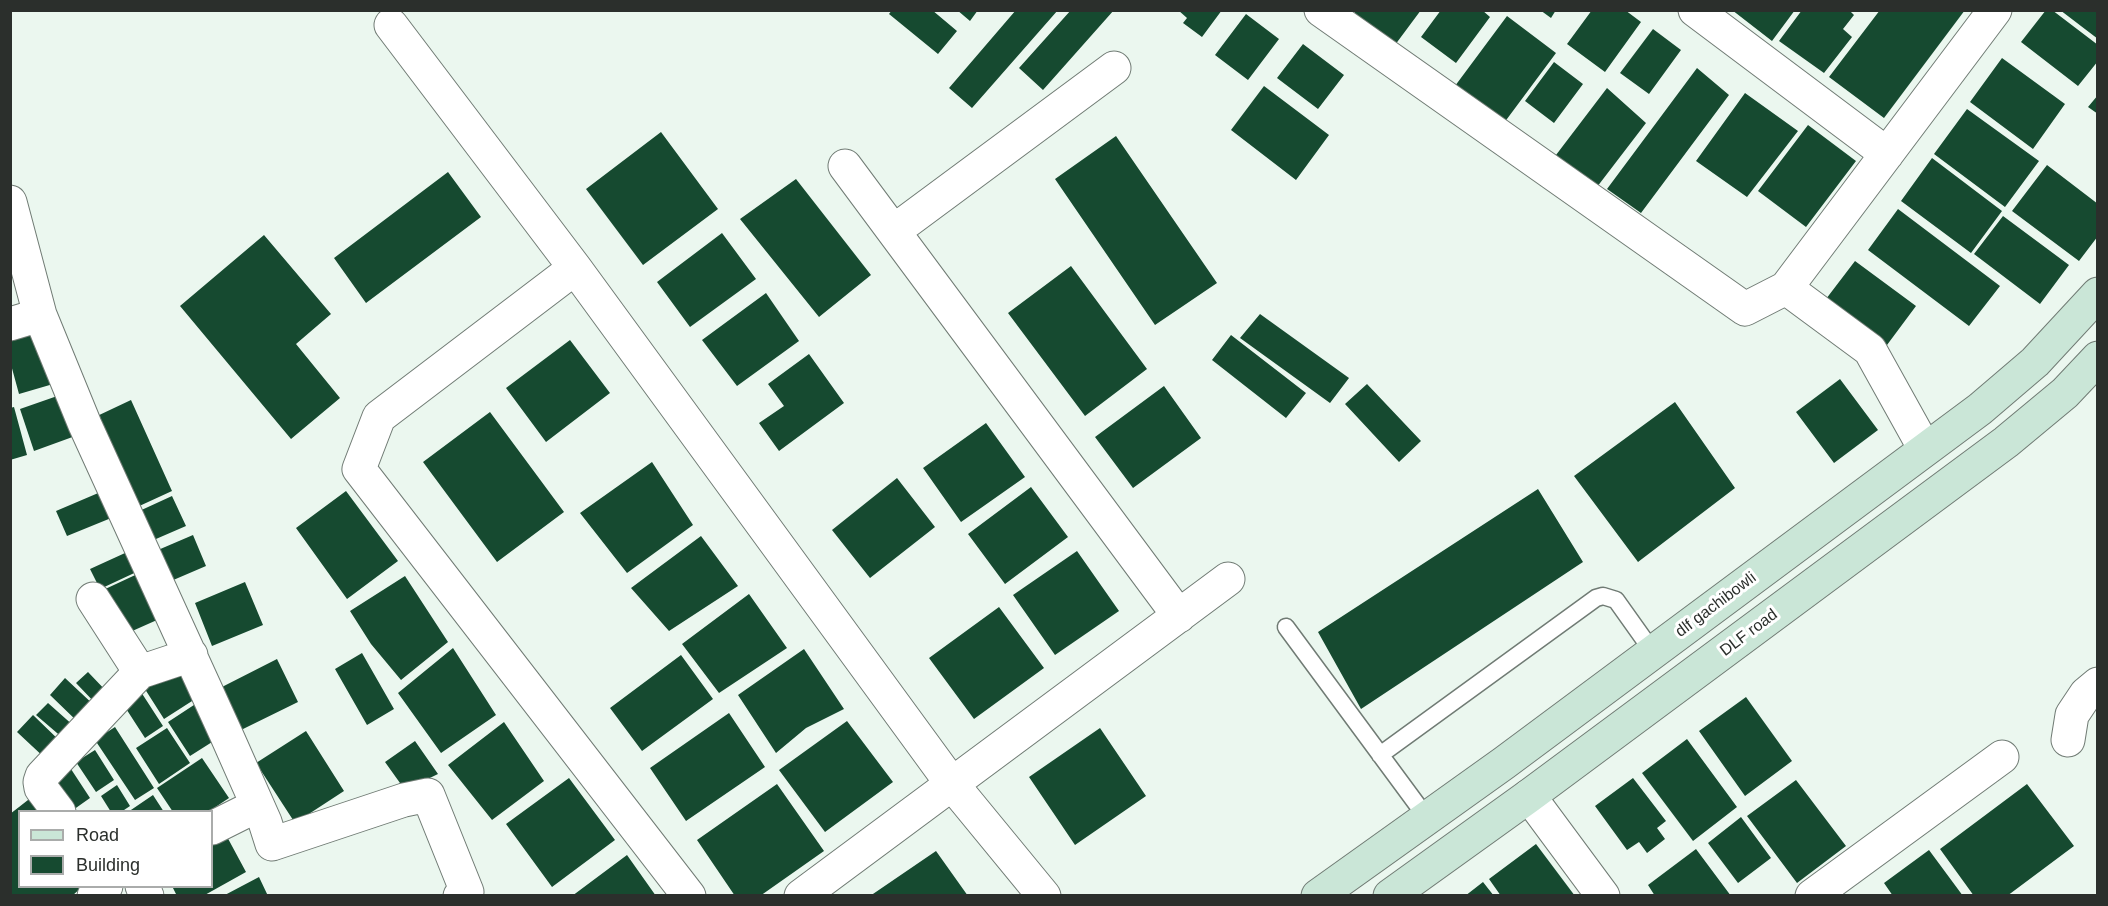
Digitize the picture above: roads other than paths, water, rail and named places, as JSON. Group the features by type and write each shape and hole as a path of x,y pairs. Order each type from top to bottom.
{"main road":[{"name":"dlf gachibowli","path":"1318,896 1653,652 1980,409 2035,362 2097,294"},
{"name":"DLF road","path":"1390,896 1529,796 2006,442 2065,393 2097,357"}],"street":[{"path":"1321,10 1744,309 1786,288 1995,10"},
{"path":"1695,10 1887,154"},
{"path":"391,25 575,268 952,784 1044,896"},
{"path":"894,231 1114,68"},
{"path":"845,166 1179,616"},
{"path":"10,202 25,320 85,425 191,655 265,822 272,844 404,800 428,795 466,892 460,896"},
{"path":"575,268 380,417 359,469 689,896"},
{"path":"1786,288 1870,350 1925,448"},
{"path":"801,896 1228,579"},
{"path":"93,599 140,672"},
{"path":"58,810 41,788 42,776 140,672 191,655"},
{"path":"2068,740 2072,715 2086,694 2097,684"},
{"path":"1812,896 2002,757"},
{"path":"1529,796 1603,896"},
{"path":"213,828 256,806"}],"lane":[{"path":"1380,755 1596,598 1603,596 1616,600 1653,652"},
{"path":"1286,627 1427,818"}]}
